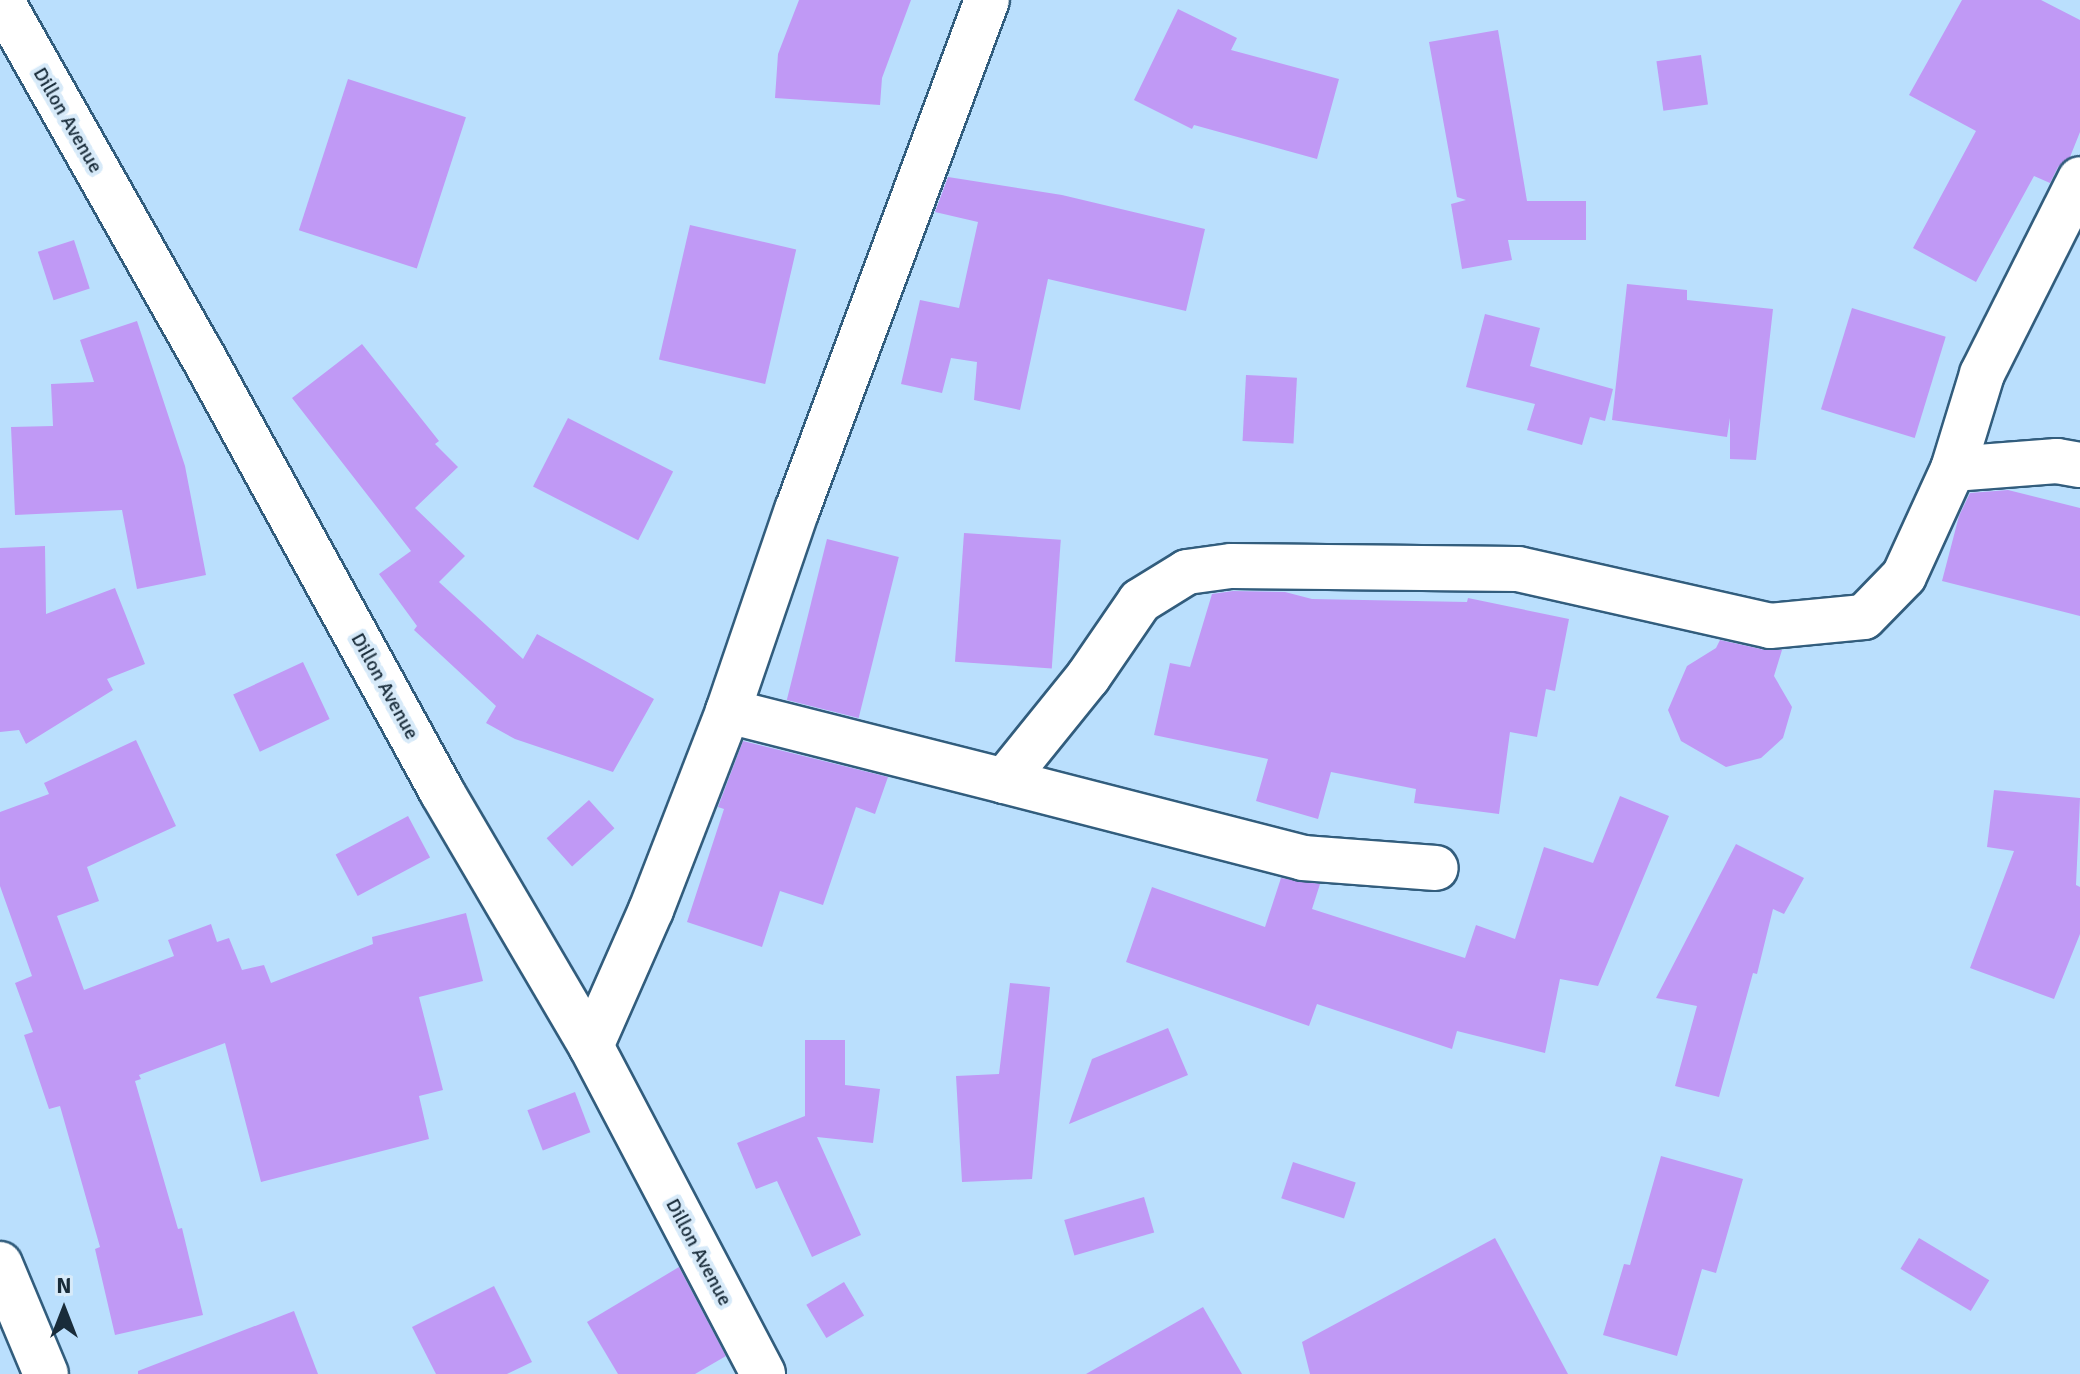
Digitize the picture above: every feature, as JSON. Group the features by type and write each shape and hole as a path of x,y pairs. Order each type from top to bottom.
{"street":[{"name":"Dillon Avenue","path":"1,0 201,353 442,792 591,1046 763,1374"},
{"path":"591,1046 651,910 728,711 797,510 987,0"},
{"path":"1004,781 1088,677 1140,601 1187,572 1231,566 1518,569 1770,626 1864,617 1904,576 1953,469 1982,374 2080,179"},
{"path":"1953,469 2057,461 2080,465"},
{"path":"728,711 1303,858 1436,868"},
{"path":"0,1264 46,1374"}],"building":[{"path":"799,0 911,0 882,78 880,105 775,98 778,54"},
{"path":"1962,0 2041,0 2080,20 2080,132 2070,157 2058,167 2050,183 2034,176 1976,282 1913,248 1976,131 1909,95"},
{"path":"1178,9 1237,38 1231,50 1339,79 1317,159 1194,125 1192,129 1134,100"},
{"path":"1498,30 1527,201 1586,201 1586,240 1508,240 1512,260 1462,269 1451,204 1466,200 1457,197 1429,42"},
{"path":"1701,55 1708,105 1663,111 1656,61"},
{"path":"348,79 466,117 417,269 299,230"},
{"path":"948,177 1062,195 1205,229 1186,311 1048,279 1020,410 974,400 977,362 951,358 942,393 901,384 920,300 959,308 978,222 935,212"},
{"path":"690,225 796,250 765,384 659,359"},
{"path":"74,240 90,289 54,300 38,252"},
{"path":"1627,284 1687,290 1687,300 1773,309 1756,460 1730,459 1730,418 1727,437 1612,420"},
{"path":"1852,308 1946,337 1915,438 1821,409"},
{"path":"1485,314 1540,328 1530,366 1613,389 1605,421 1590,417 1582,445 1527,430 1535,404 1466,387"},
{"path":"137,321 185,466 206,575 137,589 122,510 15,515 11,427 53,426 51,384 94,382 80,340"},
{"path":"362,344 439,441 435,444 458,467 415,508 465,556 439,582 523,659 537,634 654,699 613,772 515,739 486,723 496,706 414,630 417,626 379,574 411,551 292,398"},
{"path":"1246,375 1297,378 1293,444 1243,441"},
{"path":"568,418 673,472 638,540 533,487"},
{"path":"2008,490 2080,508 2080,616 1942,581 1959,516 1970,493"},
{"path":"964,533 1061,540 1052,668 955,662"},
{"path":"827,539 899,557 859,718 787,700"},
{"path":"45,546 46,614 115,588 145,664 107,679 113,690 26,744 19,730 0,732 0,548"},
{"path":"1233,591 1285,592 1312,599 1467,602 1468,598 1569,619 1555,691 1546,689 1537,737 1510,732 1499,814 1414,803 1416,789 1331,772 1318,819 1256,801 1268,759 1154,735 1170,663 1190,667 1212,594"},
{"path":"1720,640 1765,650 1782,650 1774,676 1792,707 1783,738 1761,758 1726,767 1681,741 1668,710 1687,666 1716,648"},
{"path":"303,662 330,719 260,752 233,695"},
{"path":"136,740 176,826 87,867 99,901 57,916 84,990 174,956 168,940 211,924 217,942 229,938 242,970 264,965 271,983 373,944 372,937 466,913 483,981 419,997 443,1090 419,1096 429,1139 261,1182 225,1043 139,1075 141,1079 135,1081 178,1229 182,1228 203,1315 115,1335 95,1249 100,1247 60,1106 49,1109 24,1035 33,1032 15,983 32,976 0,886 0,812 49,794 44,783"},
{"path":"743,741 888,777 875,814 856,807 823,905 780,891 762,947 687,922 724,809 718,807"},
{"path":"1994,790 2080,798 2076,885 2080,887 2080,934 2054,999 1970,968 2014,851 1987,847"},
{"path":"1620,796 1669,816 1598,986 1560,979 1545,1053 1457,1031 1452,1049 1317,1004 1309,1026 1126,962 1152,887 1265,927 1281,878 1320,884 1312,909 1465,958 1476,925 1515,939 1544,847 1593,863"},
{"path":"589,800 614,828 572,866 547,838"},
{"path":"408,816 430,857 358,896 336,854"},
{"path":"1736,844 1804,878 1784,914 1773,909 1757,974 1753,973 1719,1097 1675,1086 1697,1006 1656,998"},
{"path":"1010,983 1050,987 1032,1179 962,1182 956,1076 999,1074"},
{"path":"1168,1028 1188,1075 1069,1124 1092,1059"},
{"path":"805,1040 845,1040 845,1085 880,1089 873,1143 817,1137 861,1235 812,1257 777,1181 756,1189 737,1143 805,1116"},
{"path":"575,1092 590,1132 543,1150 527,1110"},
{"path":"1661,1156 1743,1179 1716,1273 1702,1269 1677,1356 1603,1335 1624,1264 1630,1265"},
{"path":"1293,1162 1356,1182 1344,1219 1281,1198"},
{"path":"1144,1197 1154,1233 1074,1255 1064,1220"},
{"path":"1495,1238 1568,1374 1310,1374 1302,1342"},
{"path":"1919,1238 1989,1280 1971,1311 1900,1269"},
{"path":"679,1267 726,1356 695,1374 618,1374 587,1322"},
{"path":"844,1282 864,1315 826,1338 806,1305"},
{"path":"494,1286 532,1362 507,1374 436,1374 412,1327"},
{"path":"1203,1307 1242,1374 1086,1374"},
{"path":"294,1311 318,1374 138,1374 138,1371"}]}
